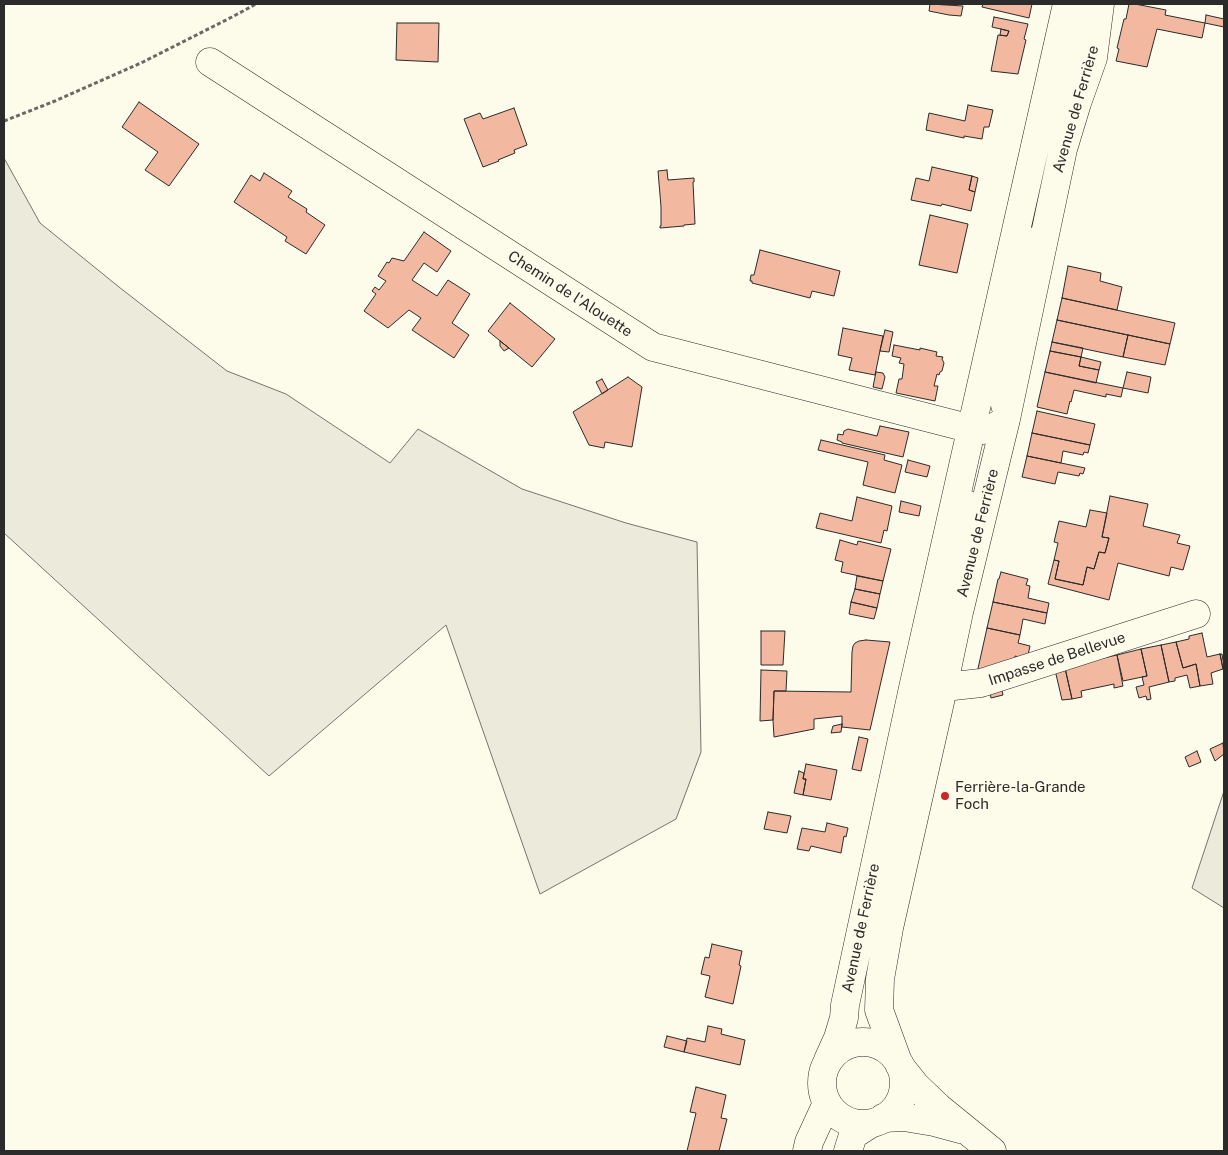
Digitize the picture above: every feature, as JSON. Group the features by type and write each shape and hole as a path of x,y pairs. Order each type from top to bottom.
{"main road":[{"name":"Avenue de Ferrière","path":"828,1060 838,1038 844,1018 844,1004 929,683 967,576 998,453 986,430 1068,4"},
{"path":"986,430 1002,375 1007,334 1045,158 1083,4"},
{"name":"Avenue de Ferrière","path":"899,1064 879,1010 880,978 929,683 950,519 986,430 1062,149 1094,58 1100,4"},
{"name":"Chemin de l'Alouette","path":"210,62 653,347 986,430"},
{"name":"Impasse de Bellevue","path":"929,683 982,683 1196,614"},
{"path":"858,1136 859,1124 846,1120 835,1113 827,1103 822,1081 823,1070 828,1060 838,1050 850,1043 864,1042 878,1044 890,1052 916,1086 938,1107 992,1151"},
{"path":"858,1136 892,1111 899,1101 903,1090 903,1078 899,1064"},
{"path":"808,1151 809,1142 827,1103"},
{"path":"858,1136 904,1117 934,1122 968,1132"}],"path":[{"path":"4,121 55,101 143,62 256,4"}],"shaded area":[{"path":"4,158 40,223 119,287 227,371 286,394 390,463 418,429 522,489 626,523 697,542 701,752 676,819 540,894 446,625 269,776 4,533"},
{"path":"1224,791 1224,908 1192,888"}],"building":[{"path":"930,4 963,6 961,16 929,11"},
{"path":"983,4 1032,4 1029,18 982,7"},
{"path":"1129,4 1166,10 1165,15 1205,23 1202,38 1157,29 1147,67 1116,61 1119,49 1117,48"},
{"path":"1206,15 1224,19 1224,27 1205,23"},
{"path":"994,17 1028,24 1018,74 991,71 998,35 1007,36 1009,31 992,27"},
{"path":"397,23 439,23 438,62 396,60"},
{"path":"1001,29 1009,31 1007,36 1000,35"},
{"path":"139,102 199,144 169,186 145,170 158,152 122,127"},
{"path":"968,105 993,110 989,127 984,127 982,139 964,136 964,138 926,130 929,113 965,121"},
{"path":"514,108 527,145 514,150 515,153 499,161 483,167 464,119 480,113 483,119"},
{"path":"932,167 972,176 969,190 975,192 971,211 942,204 941,206 911,200 916,178 929,181"},
{"path":"667,170 668,180 694,178 695,224 660,228 661,207 658,171"},
{"path":"264,173 292,191 288,197 307,209 306,212 325,225 306,254 285,241 287,237 234,202 251,175 260,181"},
{"path":"972,176 978,178 975,192 969,190"},
{"path":"930,215 968,224 957,273 919,265"},
{"path":"424,232 451,251 437,272 424,263 412,280 437,296 448,280 470,294 452,323 469,335 454,358 412,330 421,318 409,310 388,328 364,311 376,294 372,291 375,287 379,290 386,281 378,276 387,262 389,263 392,258 404,261"},
{"path":"760,250 840,271 834,296 812,291 810,298 752,283 750,281 751,275 754,275"},
{"path":"1068,266 1101,273 1100,281 1122,287 1117,310 1062,298"},
{"path":"1062,298 1175,323 1170,344 1057,320"},
{"path":"510,303 555,339 532,367 488,331"},
{"path":"1057,320 1128,335 1123,357 1052,342"},
{"path":"843,328 883,336 875,375 849,370 852,358 838,355"},
{"path":"885,330 893,332 889,352 880,351"},
{"path":"1128,335 1170,344 1165,365 1123,357"},
{"path":"500,341 509,348 504,351 500,346"},
{"path":"1052,342 1083,348 1081,357 1050,351"},
{"path":"894,345 937,352 936,356 943,357 942,371 939,375 937,374 934,386 938,386 935,401 896,393 899,379 902,379 904,364 899,363 901,358 892,356"},
{"path":"1050,351 1081,357 1079,366 1099,370 1096,383 1045,372"},
{"path":"1081,357 1101,362 1099,370 1079,366"},
{"path":"876,372 883,373 885,377 882,389 873,387"},
{"path":"1045,372 1123,388 1121,397 1106,394 1106,397 1074,390 1067,414 1037,407"},
{"path":"1127,372 1151,377 1148,393 1123,388"},
{"path":"628,377 642,387 632,447 605,442 604,448 589,445 573,412"},
{"path":"602,379 608,390 602,394 596,382"},
{"path":"1037,411 1095,424 1090,445 1032,433"},
{"path":"880,426 909,432 903,457 842,443 837,440 838,434 843,435 844,431 848,429 877,436"},
{"path":"1032,433 1090,445 1088,453 1084,452 1083,455 1063,451 1061,463 1027,456"},
{"path":"821,440 885,455 884,460 902,465 895,493 863,485 868,462 818,450"},
{"path":"1027,456 1085,468 1083,474 1080,473 1079,476 1058,472 1055,484 1022,477"},
{"path":"908,460 930,466 927,477 905,472"},
{"path":"1110,496 1148,504 1143,526 1180,535 1177,543 1190,546 1183,570 1171,567 1169,576 1118,563 1109,600 1048,584 1054,560 1059,561 1055,579 1083,585 1087,567 1094,569 1099,552 1105,553 1109,538 1102,537"},
{"path":"857,497 892,506 887,531 884,530 881,543 816,528 820,513 852,521"},
{"path":"901,501 921,506 919,516 899,512"},
{"path":"1090,510 1107,513 1102,537 1109,538 1105,553 1099,552 1094,569 1087,567 1083,585 1055,579 1059,561 1054,560 1058,543 1054,542 1059,521 1086,527"},
{"path":"840,540 857,545 858,541 891,549 883,581 841,572 843,562 835,560"},
{"path":"1001,572 1028,579 1026,585 1030,586 1028,598 1049,603 1047,613 993,602"},
{"path":"857,576 883,581 880,594 855,589"},
{"path":"855,589 880,594 877,608 851,602"},
{"path":"851,602 877,608 874,619 849,614"},
{"path":"993,602 1047,613 1045,624 1023,619 1020,635 987,628"},
{"path":"987,628 1020,635 1018,643 1030,646 1027,659 1015,656 1014,663 977,673"},
{"path":"761,631 785,631 783,665 761,665"},
{"path":"1202,633 1207,657 1220,654 1223,669 1211,673 1213,684 1200,686 1196,664 1183,668 1176,642"},
{"path":"859,641 890,642 870,730 842,727 842,716 814,719 814,729 774,737 774,691 851,692 853,646"},
{"path":"1176,642 1183,668 1196,664 1200,686 1190,688 1187,675 1175,678 1175,681 1169,682 1161,645"},
{"path":"1161,645 1169,682 1149,687 1151,699 1147,700 1146,696 1139,698 1136,687 1144,685 1142,677 1147,676 1141,649"},
{"path":"1141,649 1147,676 1123,681 1117,655"},
{"path":"1220,654 1222,654 1224,669 1223,669"},
{"path":"1117,655 1123,686 1114,688 1114,684 1081,691 1082,697 1072,699 1065,668"},
{"path":"1065,668 1072,699 1062,700 1055,670"},
{"path":"761,670 787,671 786,691 774,691 773,720 760,721"},
{"path":"1001,686 1003,695 991,698 989,689"},
{"path":"842,724 841,732 831,733 833,726"},
{"path":"859,737 868,739 861,771 852,769"},
{"path":"1223,743 1224,754 1215,761 1210,749"},
{"path":"1197,751 1201,762 1189,767 1185,757"},
{"path":"806,764 837,770 831,800 803,795 806,779 803,779"},
{"path":"799,771 804,773 803,779 806,779 803,795 794,793"},
{"path":"768,812 791,816 787,833 764,829"},
{"path":"827,823 848,828 846,837 844,836 841,853 811,846 809,851 797,849 802,828 825,832"},
{"path":"712,944 742,951 739,965 741,966 733,1004 705,997 710,976 701,974 705,957 709,958"},
{"path":"708,1026 722,1029 721,1034 745,1040 740,1065 684,1052 687,1038 705,1042"},
{"path":"667,1036 687,1041 684,1052 664,1047"},
{"path":"696,1087 726,1095 721,1118 727,1119 719,1151 687,1151 696,1113 690,1112"}],"place":[{"name":"Ferrière-la-Grande Foch","path":"945,796"}]}
